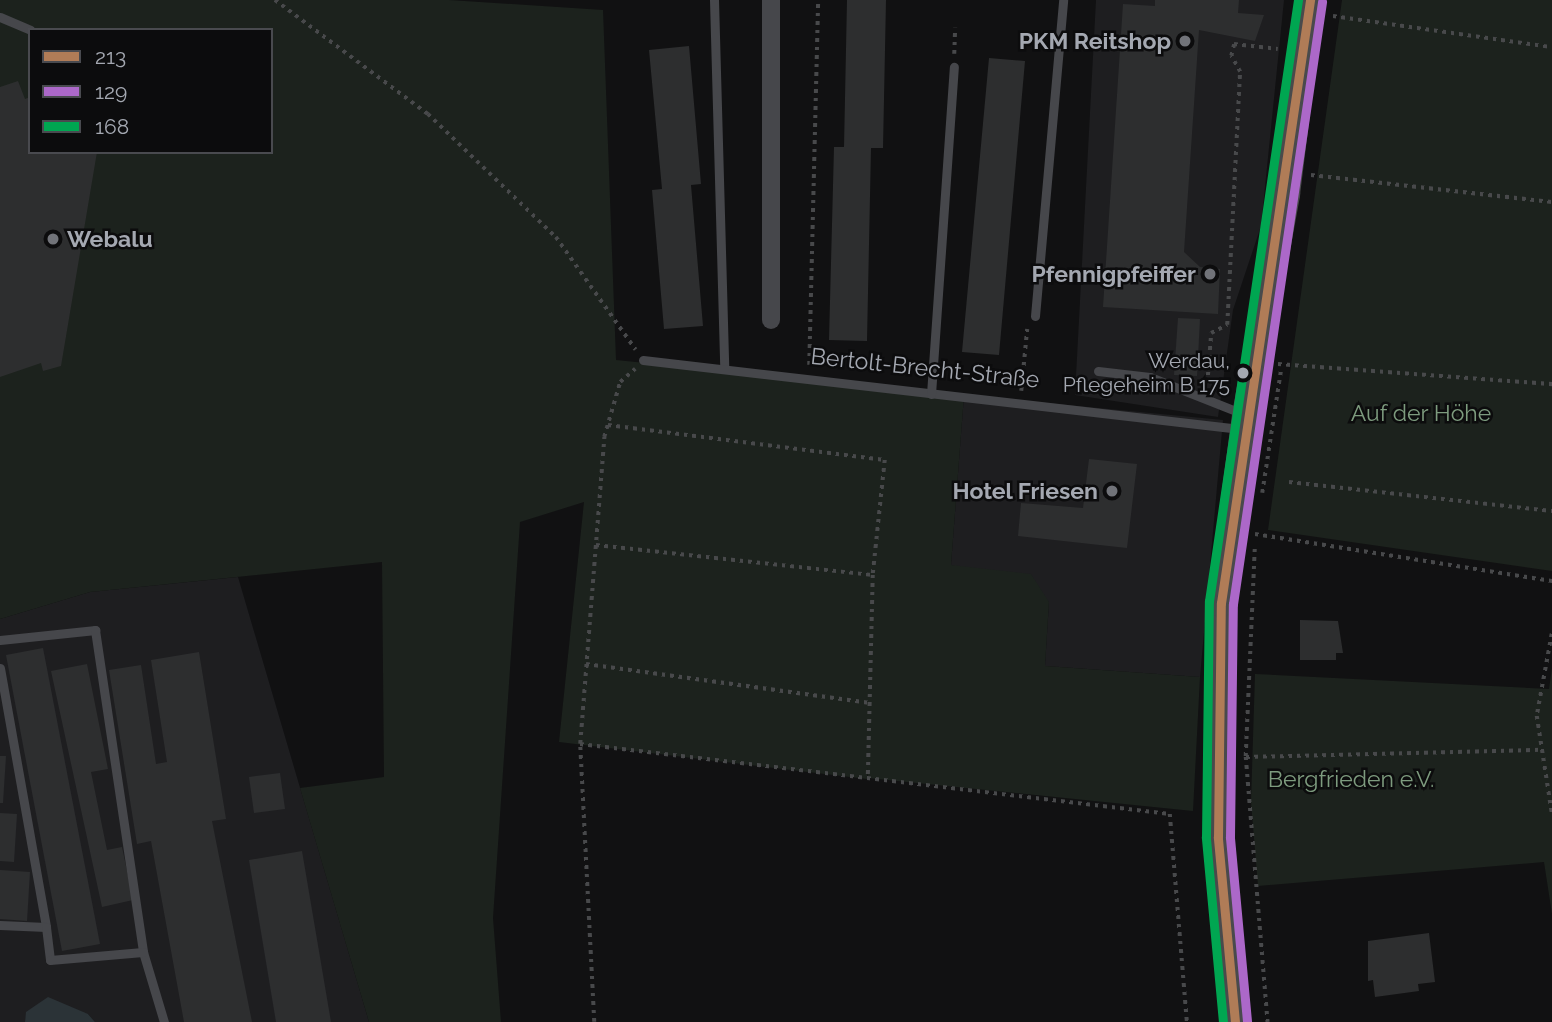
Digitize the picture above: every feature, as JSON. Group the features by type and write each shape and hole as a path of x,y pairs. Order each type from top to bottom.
{"main road":[{"path":"1235,1022 1216,757 1228,532 1245,422 1268,363 1286,194 1320,8"}],"street":[{"path":"771,0 771,320"}],"lane":[{"path":"714,0 724,369"},
{"path":"1035,316 1063,0"},
{"path":"0,18 28,29"},
{"path":"931,394 954,67"},
{"name":"Bertolt-Brecht-Straße","path":"643,360 931,394 1245,422"},
{"path":"1098,371 1150,377 1205,395 1245,422"},
{"path":"0,640 95,630 143,952 163,1022"},
{"path":"0,668 50,960 143,952"},
{"path":"0,925 46,927"}],"path":[{"path":"275,0 428,114 556,237 643,360 620,383 608,425 580,744 594,1022"},
{"path":"808,380 818,0"},
{"path":"1320,8 1552,47"},
{"path":"954,67 955,28"},
{"path":"1205,395 1211,333 1227,325 1240,72 1231,56 1234,44 1284,50"},
{"path":"1308,174 1552,202"},
{"path":"1020,403 1027,326 1035,316"},
{"path":"1260,509 1268,363 1552,384"},
{"path":"608,425 885,460 873,575 868,778"},
{"path":"1289,482 1552,511"},
{"path":"1258,521 1246,757 1268,1022"},
{"path":"1228,532 1256,534 1552,581"},
{"path":"596,545 873,575"},
{"path":"1552,634 1537,716 1552,813"},
{"path":"586,664 870,702"},
{"path":"580,744 1170,814 1187,1022"},
{"path":"1216,757 1542,750"}],"shaded area":[{"path":"1096,0 1284,0 1261,226 1233,310 1218,417 1075,395"},
{"path":"964,395 1223,420 1200,677 1045,666 1049,602 951,565"},
{"path":"238,577 369,1022 95,1022 88,1014 27,1012 25,1022 0,1022 0,619 90,592"},
{"path":"48,997 88,1014 95,1022 25,1022 26,1012"}],"green space":[{"path":"0,0 449,0 603,10 616,360 964,395 951,565 1031,574 1049,602 1045,666 1200,677 1193,811 868,778 868,768 867,779 559,742 584,502 520,522 493,918 501,1022 369,1022 300,788 384,777 382,562 90,592 0,619"},
{"name":"Auf der Höhe","path":"1342,0 1552,0 1552,571 1268,530"},
{"name":"Bergfrieden e.V.","path":"1552,668 1552,914 1544,862 1258,886 1251,802 1255,674 1549,689"}],"building":[{"path":"847,0 886,0 883,148 871,148 867,341 829,340 834,147 844,147"},
{"path":"1155,0 1239,0 1238,13 1264,15 1255,41 1199,30 1184,252 1200,267 1220,269 1218,314 1103,307 1123,4 1155,6"},
{"path":"689,46 701,184 691,185 703,326 664,329 652,190 662,189 649,50"},
{"path":"989,58 1025,61 999,355 962,352"},
{"name":"Webalu","path":"18,81 25,99 28,98 28,154 97,154 61,366 43,371 41,363 0,377 0,87"},
{"path":"1178,318 1200,319 1197,376 1174,375"},
{"path":"1089,459 1137,464 1127,548 1018,536 1021,503 1083,508"},
{"path":"1300,620 1338,621 1343,653 1336,653 1336,660 1300,660"},
{"path":"43,648 100,944 62,951 6,655"},
{"path":"199,652 226,819 212,821 252,1022 184,1022 151,841 137,844 109,670 141,665 156,764 167,762 151,660"},
{"path":"87,664 108,769 91,772 107,850 122,847 133,900 102,907 51,671"},
{"path":"0,756 6,756 3,803 0,803"},
{"path":"280,773 285,809 254,813 249,777"},
{"path":"0,813 17,814 14,862 0,861"},
{"path":"302,851 331,1022 276,1022 249,860"},
{"path":"0,870 30,872 27,921 0,919"},
{"path":"1429,933 1435,982 1418,984 1419,991 1375,997 1373,980 1368,981 1368,941"}],"transit line":[{"name":"168","path":"1223,1022 1206,837 1209,601 1298,0"},
{"name":"213","path":"1235,1022 1218,837 1221,603 1310,0"},
{"name":"129","path":"1247,1021 1230,837 1233,604 1322,2"}],"place":[{"name":"PKM Reitshop","path":"1185,41"},
{"name":"Webalu","path":"53,239"},
{"name":"Pfennigpfeiffer","path":"1210,274"},
{"name":"Werdau, Pflegeheim B 175","path":"1243,373"},
{"name":"Hotel Friesen","path":"1112,491"}]}
